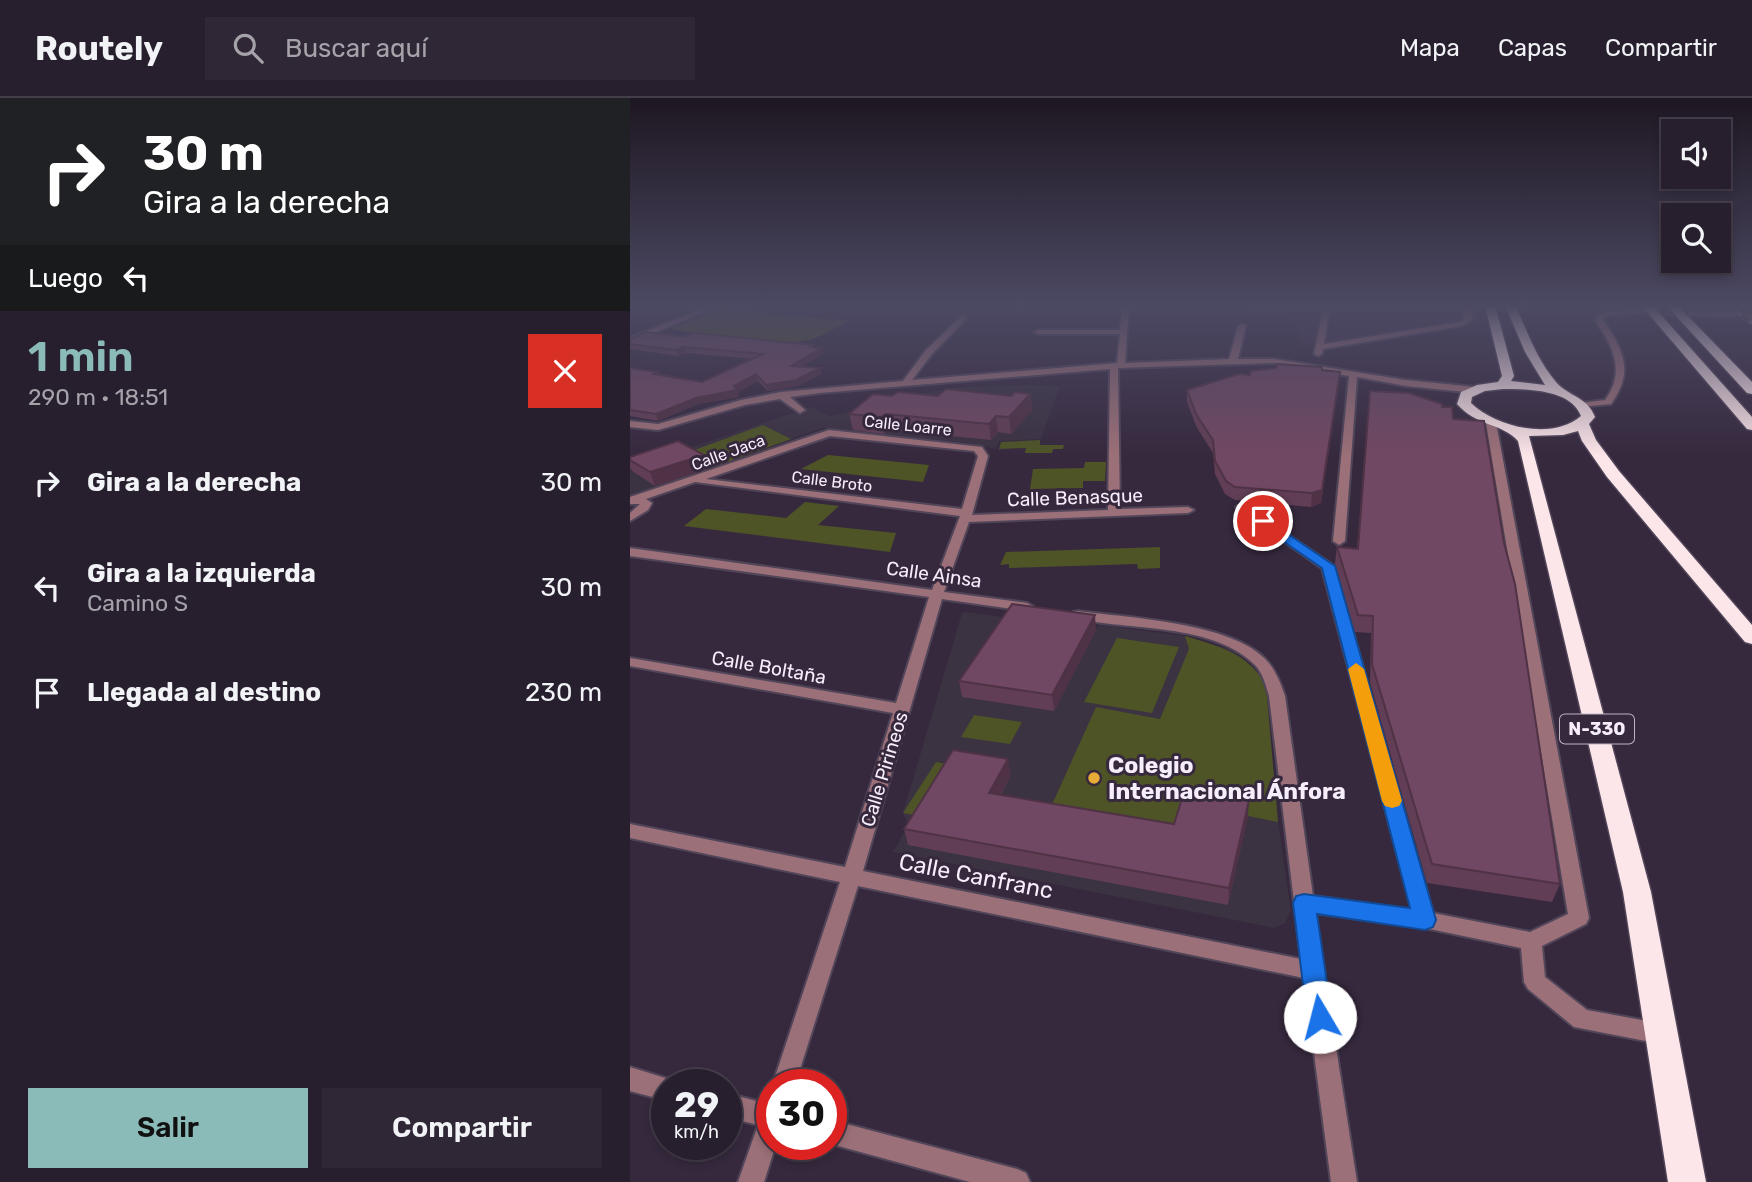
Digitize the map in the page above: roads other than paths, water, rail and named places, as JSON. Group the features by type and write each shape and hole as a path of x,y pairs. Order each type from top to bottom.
{"highway":[{"path":"1503,356 1508,376 1503,385"},
{"path":"1533,356 1551,385 1583,405 1588,413 1582,424 1550,432 1516,429 1491,423 1469,411 1463,401 1466,395 1475,390 1503,385 1526,386 1560,393"},
{"path":"1687,356 1752,426"},
{"path":"1719,356 1752,390"},
{"path":"1582,424 1589,441 1614,474 1752,638"},
{"name":"N-330","path":"1516,429 1525,440 1637,892 1687,1182"}],"street":[{"path":"906,382 926,356"},
{"path":"1114,513 1120,356"},
{"path":"1234,361 1235,356"},
{"path":"1317,366 1318,356"},
{"path":"1583,405 1608,402 1622,374 1620,356"},
{"path":"630,424 658,427 781,395 906,382 1118,366 1234,361 1275,361 1317,366 1406,383 1475,390"},
{"path":"1339,541 1353,374"},
{"path":"1406,383 1463,401"},
{"path":"781,395 800,410"},
{"path":"1304,903 1425,920 1531,941 1579,918 1491,423"},
{"name":"Calle Loarre","path":"828,433 970,447 982,452"},
{"name":"Calle Jaca","path":"634,500 828,433"},
{"name":"Calle Pirineos","path":"788,1069 851,878 937,594 984,456 982,452"},
{"name":"Calle Broto","path":"694,481 965,516"},
{"name":"Calle Jaca","path":"630,518 644,508 646,503 634,500"},
{"path":"1242,507 1328,566 1425,920"},
{"name":"Calle Benasque","path":"965,516 1188,510"},
{"name":"Calle Ainsa","path":"630,552 1198,633 1232,643 1261,663 1270,676 1277,696 1344,1182"},
{"name":"Calle Boltaña","path":"630,662 902,709"},
{"name":"Calle Canfranc","path":"630,831 1313,971"},
{"path":"1531,941 1535,982 1581,1020 1661,1033"},
{"path":"630,1079 651,1085"},
{"path":"847,1136 1017,1182"},
{"path":"751,1182 758,1160"}],"place":[{"name":"Colegio Internacional Ánfora","path":"1094,778"}]}
